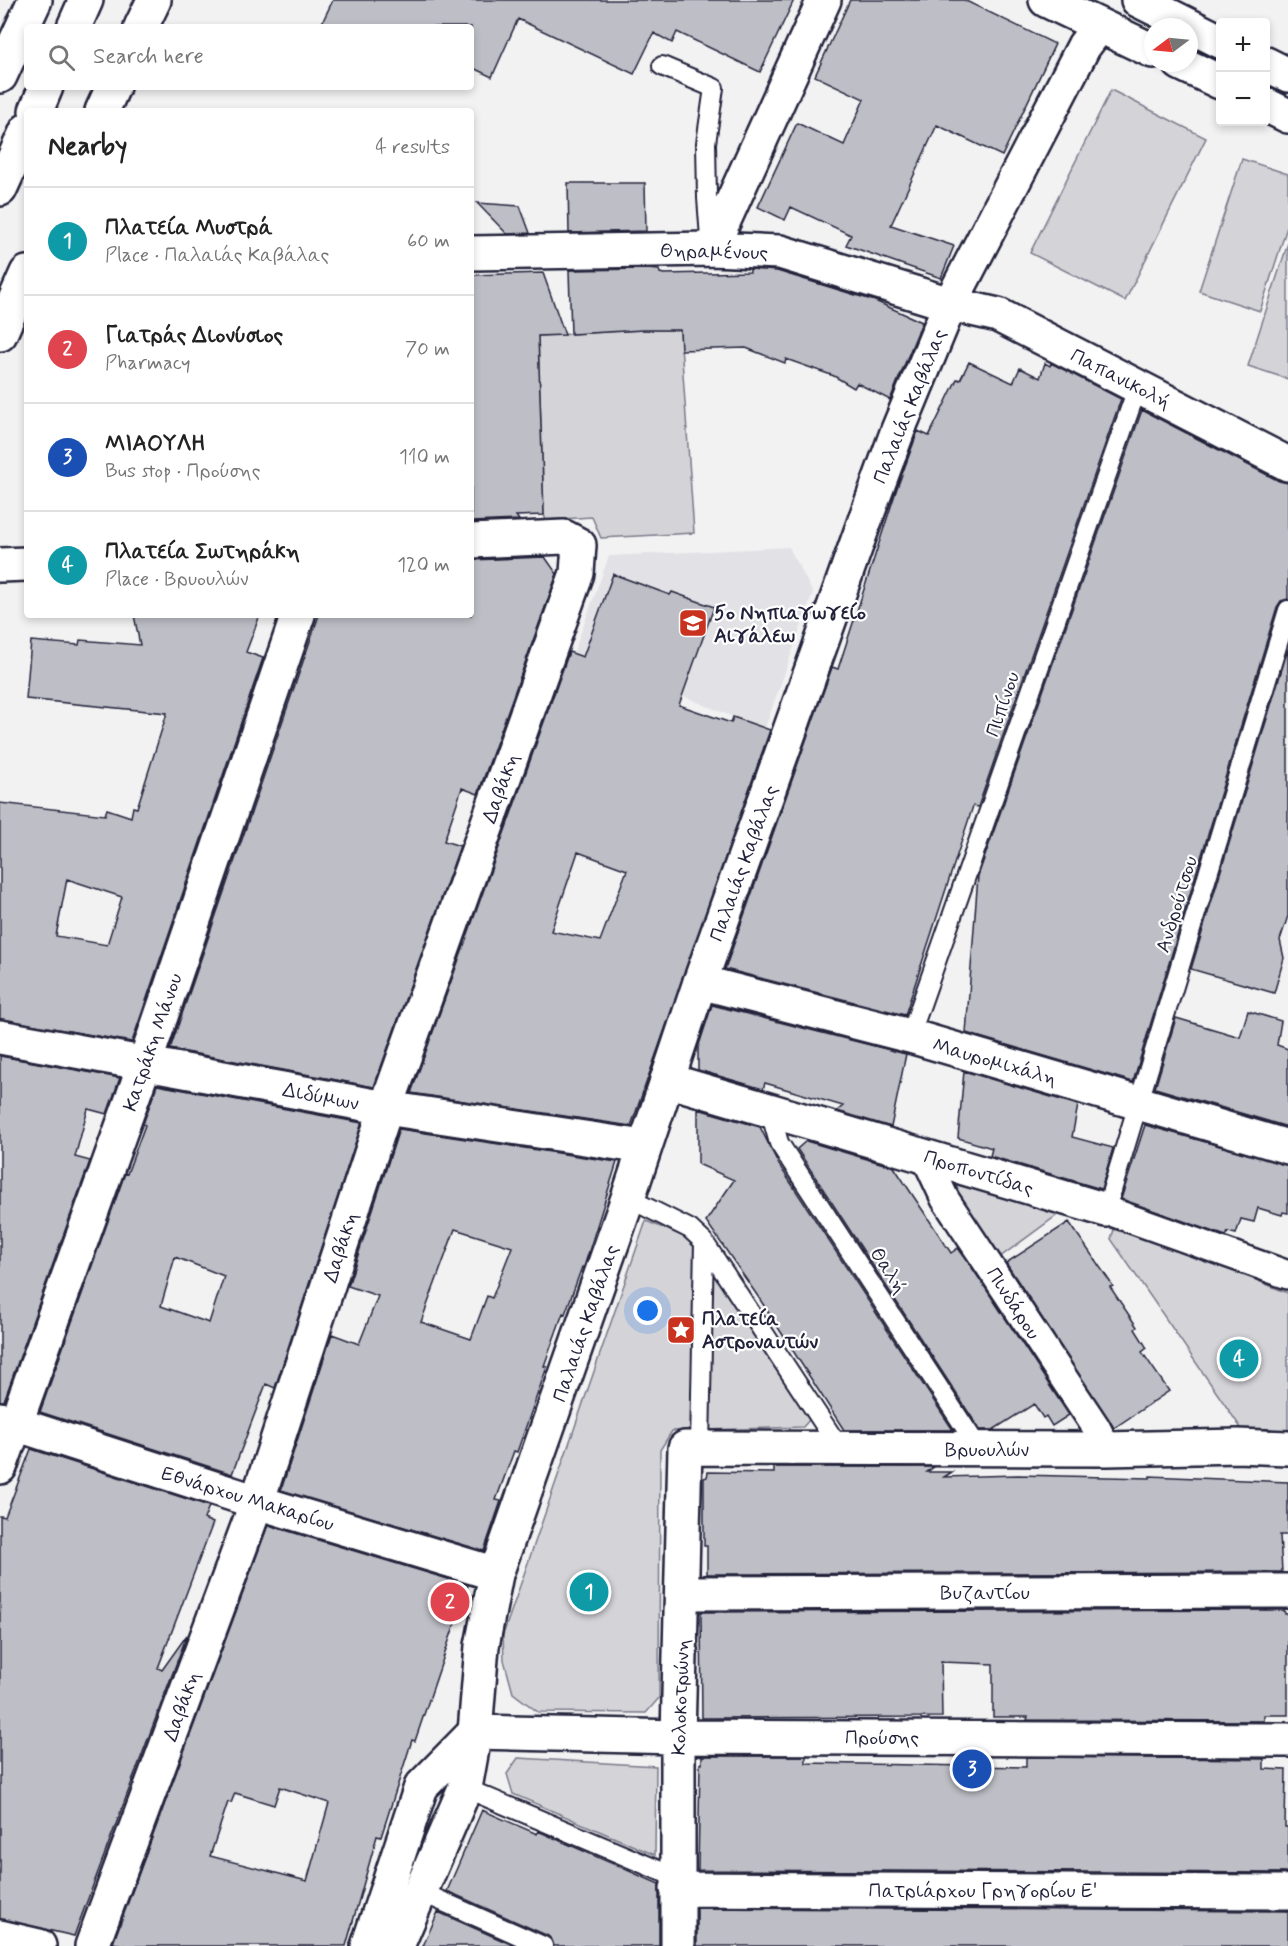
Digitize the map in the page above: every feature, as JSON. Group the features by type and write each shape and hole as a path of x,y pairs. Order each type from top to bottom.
{"main road":[{"path":"0,76 35,0"},
{"path":"75,24 86,0"},
{"path":"142,24 154,0"},
{"path":"711,249 824,0"},
{"path":"1046,0 1144,47"},
{"path":"1138,0 1216,39"},
{"name":"Παλαιάς Καβάλας","path":"397,1946 465,1788 475,1732 482,1646 496,1574 628,1198 700,981 898,430 950,304 1084,46 1099,26"},
{"path":"1270,66 1288,75"},
{"path":"1198,71 1216,80"},
{"path":"37,108 45,90"},
{"path":"103,108 112,90"},
{"path":"1270,107 1288,116"},
{"path":"0,189 24,137"},
{"name":"Θηραμένους","path":"474,253 711,249 780,252 950,304"},
{"path":"0,334 24,280"},
{"name":"Παπανικολή","path":"950,304 998,315 1288,464"},
{"name":"Δαβάκη","path":"92,1946 257,1502 386,1108 577,573 579,544 564,537 474,541"},
{"path":"0,565 24,564"},
{"name":"Κατράκη Μάνου","path":"0,1467 8,1421 145,1063 297,618"},
{"name":"Μαυρομιχάλη","path":"700,981 910,1036 1288,1147"},
{"name":"Διδύμων","path":"0,1037 386,1108 644,1147"},
{"name":"Προποντίδας","path":"668,1080 1106,1210"},
{"name":"Εθνάρχου Μακαρίου","path":"8,1421 257,1502 496,1574"},
{"name":"Βρυουλών","path":"693,1448 1107,1449 1238,1446 1288,1448"},
{"name":"Κολοκοτρώνη","path":"678,1946 678,1737 683,1593 693,1448"},
{"name":"Βυζαντίου","path":"683,1593 1288,1591"},
{"path":"368,1946 421,1787 475,1732"},
{"name":"Προύσης","path":"475,1732 678,1737 1288,1740"},
{"name":"Πατριάρχου Γρηγορίου Ε'","path":"677,1883 1288,1892"},
{"path":"0,1937 39,1946"}],"street":[{"name":"Πινδάρου","path":"925,1156 945,1199 1096,1427 1107,1449"},
{"name":"Προποντίδας","path":"1106,1210 1288,1275"}],"lane":[{"path":"662,66 714,88 706,144 706,198 711,249"},
{"name":"Πιπίνου","path":"910,1036 1138,386"},
{"name":"Ανδρούτσου","path":"1106,1210 1288,610"},
{"name":"Θαλή","path":"770,1111 779,1143 980,1449"},
{"path":"628,1198 690,1229 704,1242 839,1448"},
{"name":"Κολοκοτρώνη","path":"693,1448 704,1242"},
{"name":"Πατριάρχου Γρηγορίου Ε'","path":"465,1788 677,1883"},
{"path":"421,1892 543,1946"}],"shaded area":[{"path":"1111,90 1206,138 1125,301 1030,253"},
{"path":"1242,159 1288,174 1288,224 1260,311 1199,291"},
{"path":"1288,243 1288,379 1248,366"},
{"path":"680,330 694,533 601,538 592,517 546,520 538,336"},
{"name":"5ο Νηπιαγωγείο Αιγάλεω","path":"789,547 813,593 765,728 636,676 573,654 609,556"},
{"path":"946,1182 1060,1213 996,1260"},
{"path":"646,1221 695,1241 810,1419 803,1427 672,1431 660,1450 659,1698 646,1713 538,1712 513,1693 504,1660 503,1635"},
{"path":"1116,1223 1288,1293 1288,1431 1243,1431 1111,1239"},
{"path":"518,1758 656,1766 655,1855 513,1794 507,1774"}],"building":[{"path":"333,0 794,0 760,72 677,32 672,43 654,33 634,74 518,19 492,77 474,68 474,24 321,24"},
{"path":"850,0 964,0 1055,44 1002,156 937,125 891,225 954,246 941,278 846,245 851,235 791,207 785,220 758,207 797,123 844,145 864,99 815,76"},
{"path":"568,183 645,183 646,231 569,233"},
{"path":"477,203 520,206 530,233 507,234"},
{"path":"750,269 777,271 875,301 922,322 890,400 857,383 854,388 834,376 786,359 785,363 746,348 681,350 680,330 571,334 569,270 659,270 664,274 750,272"},
{"path":"543,273 565,335 538,336 544,515 516,516 519,520 474,522 474,275"},
{"path":"969,362 1013,383 1020,368 1040,378 1045,363 1050,366 1051,363 1121,399 978,807 973,806 905,1015 725,969 832,667 838,669 918,431 929,436 957,379 960,380"},
{"path":"1142,410 1279,481 1288,483 1288,599 1281,601 1277,607 1133,1082 966,1033 978,876"},
{"path":"545,557 557,574 478,794 462,788 444,841 460,846 374,1087 170,1049 318,618 474,618 474,560"},
{"path":"613,574 670,595 672,592 714,607 679,705 731,723 733,717 770,730 631,1126 411,1093 569,652 583,657","holes":["578,852 627,870 600,941 551,931"]},
{"path":"135,618 259,618 246,652 263,658 132,1042 0,1019 0,803 105,815 107,809 131,817 133,807 137,808 167,713 26,699 31,641 79,645 80,640 140,645","holes":["67,879 122,897 107,945 56,936"]},
{"path":"1288,649 1288,916 1280,940 1284,958 1274,993 1191,969"},
{"path":"712,1005 906,1054 891,1127 837,1111 843,1106 765,1083 763,1089 698,1070 698,1048"},
{"path":"1248,1011 1281,1021 1277,1045 1288,1049 1288,1127 1155,1088 1176,1018 1240,1037"},
{"path":"0,1056 120,1078 107,1114 88,1109 75,1157 90,1161 4,1401 0,1401"},
{"path":"964,1071 1078,1105 1072,1137 1113,1148 1101,1189 990,1156 992,1148 958,1138"},
{"path":"157,1085 362,1123 275,1388 266,1384 232,1474 40,1412 125,1173 127,1174 145,1125 143,1124","holes":["175,1257 224,1276 209,1323 161,1306"]},
{"path":"698,1109 760,1127 779,1165 953,1430 844,1430 759,1298 706,1221 734,1180 698,1164"},
{"path":"1145,1125 1288,1165 1288,1213 1283,1212 1282,1215 1258,1208 1254,1222 1241,1219 1236,1234 1228,1232 1226,1236 1121,1199"},
{"path":"399,1129 617,1162 584,1267 582,1267 565,1314 563,1313 517,1452 514,1451 496,1500 501,1501 484,1551 281,1490 332,1334 359,1344 378,1296 348,1286","holes":["455,1229 512,1247 492,1298 487,1296 471,1339 421,1322"]},
{"path":"806,1141 894,1167 951,1253 958,1248 971,1266 1069,1415 1052,1426 1046,1416 1043,1418 1034,1404 993,1430 980,1430 797,1149"},
{"path":"1069,1222 1113,1286 1110,1287 1137,1327 1135,1329 1147,1348 1142,1352 1169,1391 1114,1428 1006,1263"},
{"path":"31,1449 209,1506 204,1519 213,1523 158,1668 162,1670 187,1635 74,1936 0,1919 0,1516 5,1517"},
{"path":"774,1467 934,1467 927,1472 952,1472 944,1477 1018,1475 1150,1478 1150,1476 1288,1482 1288,1535 1280,1535 1282,1572 707,1574 707,1546 704,1546 704,1478 707,1477 708,1472 774,1473"},
{"path":"268,1525 468,1585 415,1741 412,1740 381,1837 377,1836 346,1946 127,1946 113,1943","holes":["280,1787 329,1803 307,1881 210,1856 228,1802 231,1803 235,1793 274,1805"]},
{"path":"1284,1610 1285,1614 1288,1614 1288,1715 1264,1715 1264,1721 1027,1720 1028,1717 993,1717 993,1664 941,1662 942,1717 702,1718 701,1612"},
{"path":"702,1756 806,1756 806,1763 1026,1767 1026,1757 1264,1759 1264,1769 1286,1770 1285,1827 1288,1827 1288,1873 698,1870"},
{"path":"482,1810 537,1834 538,1831 659,1884 659,1946 554,1946 548,1936 447,1891"},
{"path":"697,1908 1288,1911 1288,1946 697,1946"},
{"path":"438,1912 515,1946 423,1946"}],"place":[{"name":"5ο Νηπιαγωγείο Αιγάλεω","path":"693,623"},
{"name":"Πλατεία Αστροναυτών","path":"681,1330"},
{"name":"Πλατεία Σωτηράκη","path":"1239,1359"},
{"name":"Πλατεία Μυστρά","path":"589,1592"},
{"name":"Γιατράς Διονύσιος","path":"450,1602"},
{"name":"ΜΙΑΟΥΛΗ","path":"972,1769"}]}
